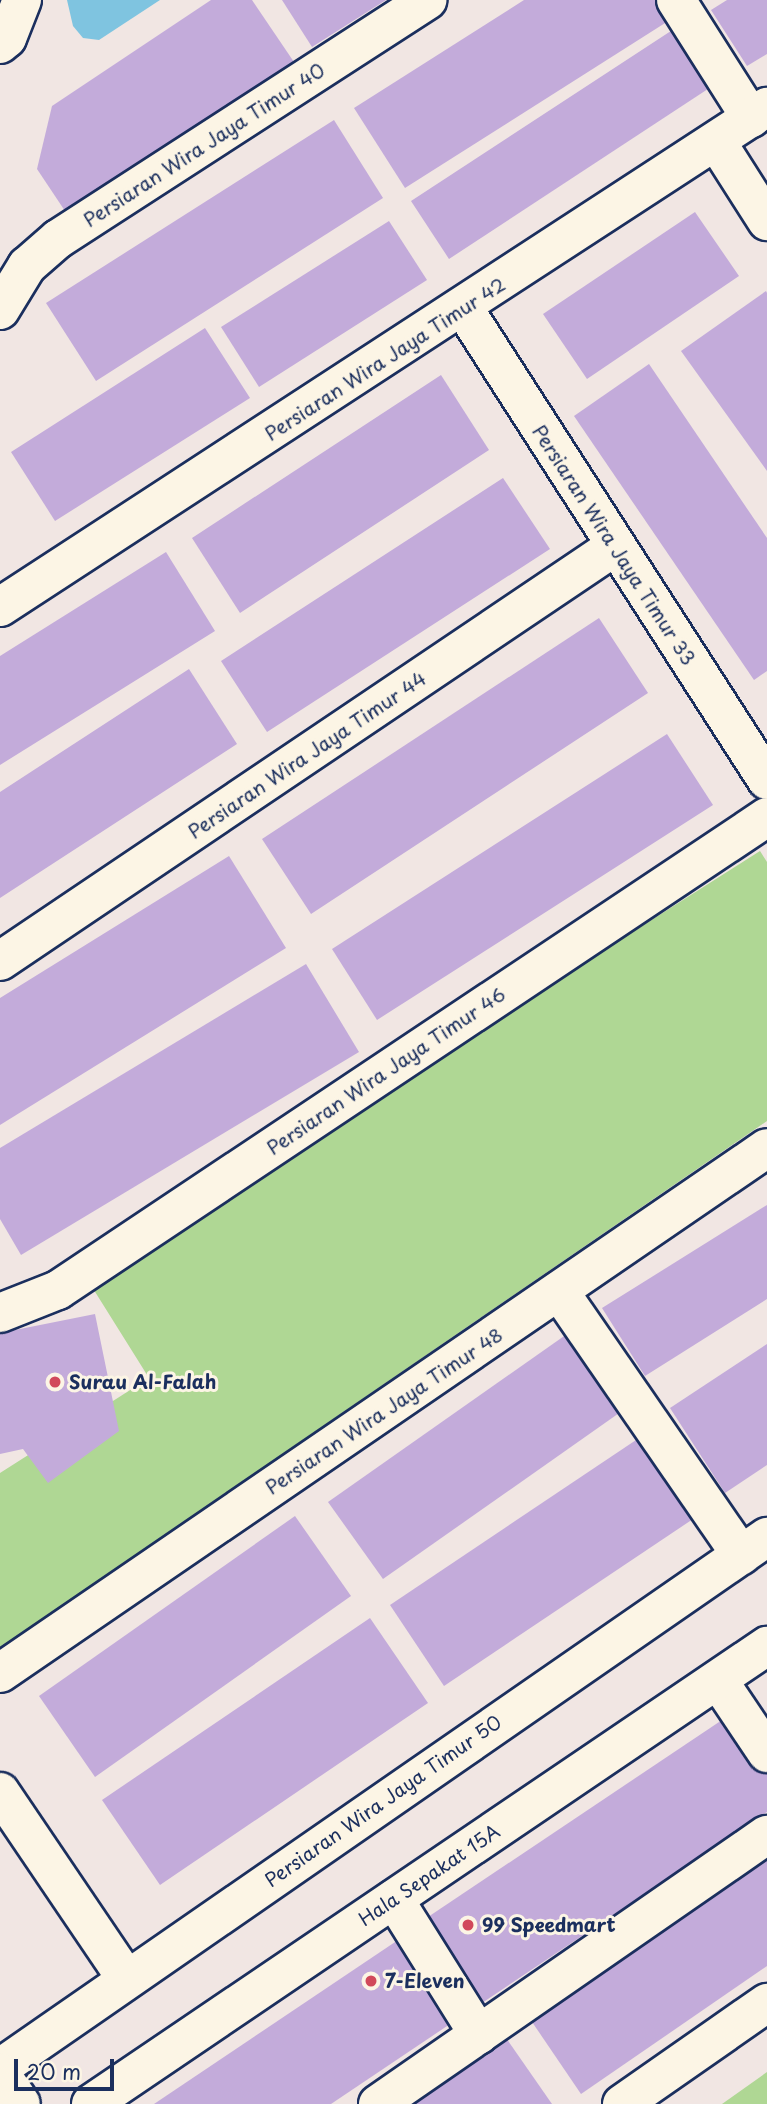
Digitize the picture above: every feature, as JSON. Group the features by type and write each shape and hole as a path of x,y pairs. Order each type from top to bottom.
{"street":[{"path":"0,44 7,38 22,0"},
{"name":"Persiaran Wira Jaya Timur 40","path":"0,310 27,266 58,239 428,0"},
{"path":"676,0 759,112"},
{"name":"Persiaran Wira Jaya Timur 42","path":"0,607 464,309 759,112"},
{"path":"716,141 767,221"},
{"name":"Persiaran Wira Jaya Timur 33","path":"464,309 614,547 767,780"},
{"name":"Persiaran Wira Jaya Timur 44","path":"0,961 614,547"},
{"name":"Persiaran Wira Jaya Timur 46","path":"0,1313 58,1290 767,817"},
{"name":"Persiaran Wira Jaya Timur 48","path":"0,1673 767,1148"},
{"path":"559,1291 754,1546"},
{"name":"Persiaran Wira Jaya Timur 50","path":"0,2071 126,1978 754,1546"},
{"name":"Hala Sepakat 15A","path":"91,2104 767,1646"},
{"path":"718,1680 767,1754"},
{"path":"0,1792 126,1978"},
{"path":"378,2104 767,1835"},
{"path":"394,1899 479,2035"},
{"path":"622,2104 662,2093 767,2003"},
{"path":"0,2071 21,2104"}],"green space":[{"path":"760,851 767,862 767,1121 0,1648 0,1473 149,1378 87,1279"},
{"path":"767,2072 767,2104 722,2104"}],"water":[{"path":"67,0 160,0 99,40 83,38 73,26"}],"building":[{"path":"211,0 252,0 296,65 69,217 37,169 52,106"},
{"path":"282,0 386,0 312,47"},
{"path":"524,0 662,0 673,18 405,188 354,108"},
{"path":"727,0 767,0 767,54 747,66 711,10"},
{"path":"677,27 714,85 449,259 411,201"},
{"path":"334,120 383,198 96,381 46,303"},
{"path":"695,212 739,276 587,379 543,314"},
{"path":"389,221 427,280 259,387 221,327"},
{"path":"766,291 767,293 767,471 681,351"},
{"path":"205,328 250,398 55,521 11,452"},
{"path":"649,364 767,538 767,671 754,680 574,416"},
{"path":"441,375 489,450 240,613 192,538"},
{"path":"503,478 550,549 267,732 221,661"},
{"path":"166,552 215,631 0,765 0,656"},
{"path":"599,618 648,693 311,914 262,839"},
{"path":"189,669 237,744 0,898 0,792"},
{"path":"667,734 713,805 377,1020 332,949"},
{"path":"229,856 286,948 0,1125 0,998"},
{"path":"306,964 359,1052 21,1255 0,1219 0,1148"},
{"path":"767,1205 767,1299 645,1376 602,1308"},
{"name":"Surau Al-Falah","path":"95,1314 119,1431 48,1483 23,1449 0,1454 0,1333"},
{"path":"567,1334 622,1411 383,1579 328,1502"},
{"path":"767,1344 767,1465 725,1493 670,1408"},
{"path":"645,1434 699,1515 444,1686 390,1605"},
{"path":"295,1516 351,1596 95,1777 39,1696"},
{"path":"370,1618 428,1703 160,1885 102,1800"},
{"path":"731,1714 767,1768 767,1812 482,2003 425,1919"},
{"path":"767,1852 767,1966 581,2094 528,2016"},
{"path":"407,1934 462,2016 331,2104 154,2104"},
{"path":"502,2032 552,2104 397,2104"}],"place":[{"name":"Surau Al-Falah","path":"55,1382"},
{"name":"99 Speedmart","path":"468,1925"},
{"name":"7-Eleven","path":"371,1981"}]}
